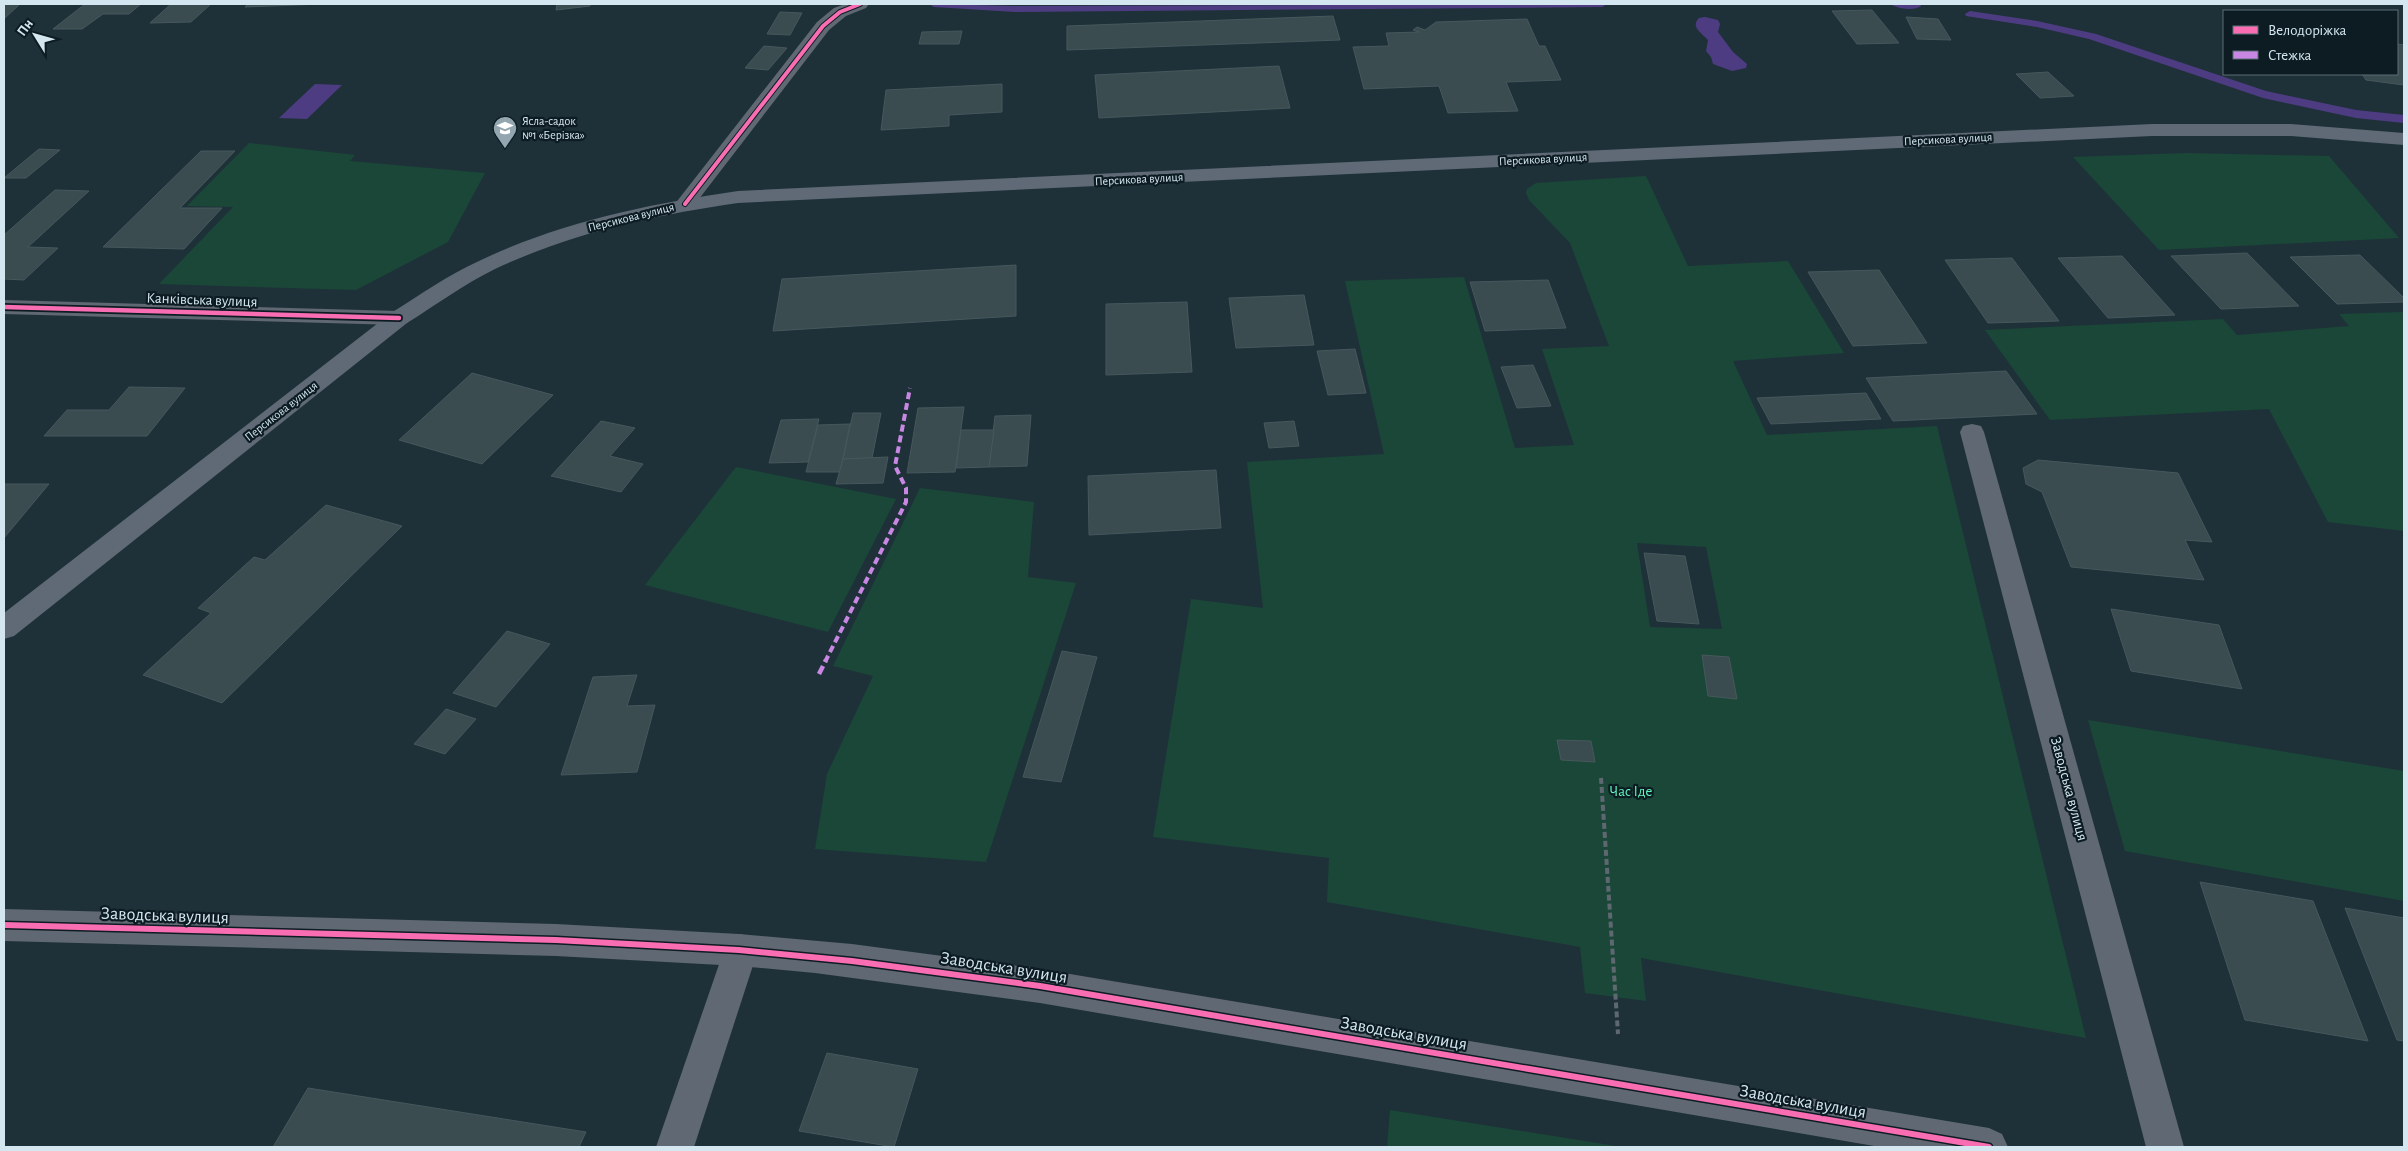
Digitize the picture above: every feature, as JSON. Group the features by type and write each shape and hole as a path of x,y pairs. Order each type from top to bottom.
{"main road":[{"name":"Персикова вулиця","path":"4,628 399,318 453,283 496,262 542,242 639,213 685,204 748,197 2152,130 2291,130 2404,139"}],"street":[{"path":"685,204 824,26 840,12 860,4"},
{"name":"Канківська вулиця","path":"4,307 399,318"},
{"name":"Заводська вулиця","path":"1972,432 2165,1147"},
{"name":"Заводська вулиця","path":"4,925 537,941 741,950 901,966 1040,986 1989,1147"},
{"path":"674,1147 741,950"}],"path":[{"path":"1602,778 1621,1085"}],"green space":[{"path":"249,143 355,155 350,161 485,173 448,242 356,290 159,284 233,207 187,206"},
{"path":"2186,153 2329,156 2399,238 2159,250 2073,157"},
{"name":"Час Іде","path":"1646,176 1688,266 1788,261 1844,353 1733,361 1767,435 1937,426 2086,1038 1641,958 1646,1001 1585,993 1580,947 1327,902 1329,858 1153,837 1191,599 1263,608 1247,462 1384,454 1345,281 1464,277 1515,448 1574,445 1542,349 1609,346 1570,243 1529,200 1526,193 1527,189 1536,183","holes":["1637,543 1706,547 1722,629 1650,627"]},
{"path":"2404,312 2404,531 2328,522 2269,409 2050,420 1985,330 2223,319 2237,335 2349,326 2339,314"},
{"path":"736,467 896,499 828,632 645,585"},
{"path":"920,488 1034,502 1028,577 1076,583 986,862 815,849 827,774 873,676 833,666"},
{"path":"2088,720 2404,771 2404,901 2125,851"},
{"path":"1390,1110 1622,1147 1387,1147"}],"shaded area":[{"path":"1705,17 1718,20 1720,24 1718,32 1733,52 1747,64 1746,68 1732,71 1713,64 1711,57 1706,51 1708,40 1696,27 1699,18"},
{"path":"315,84 342,85 307,119 279,118"}],"building":[{"path":"4,4 20,4 4,19"},
{"path":"85,4 141,4 129,14 103,14 82,29 53,29"},
{"path":"171,4 211,4 191,22 150,23"},
{"path":"248,4 322,4 245,7"},
{"path":"557,4 590,4 590,6 556,10"},
{"path":"1872,10 1899,43 1857,44 1832,11"},
{"path":"780,12 802,13 790,35 767,34"},
{"path":"1333,16 1340,40 1067,50 1067,26"},
{"path":"1906,17 1938,19 1951,40 1917,39"},
{"path":"1527,19 1539,46 1545,46 1561,80 1506,82 1518,111 1448,113 1439,86 1364,89 1353,47 1389,46 1386,33 1419,32 1413,30 1417,27 1425,30 1436,22"},
{"path":"962,31 959,44 919,44 922,32"},
{"path":"2398,44 2404,45 2404,85 2366,80 2363,75 2398,75"},
{"path":"764,46 787,48 768,70 745,68"},
{"path":"1279,66 1290,108 1099,118 1095,75"},
{"path":"2048,72 2074,96 2040,98 2016,74"},
{"path":"1002,84 1002,112 949,115 949,126 881,130 886,90"},
{"path":"39,149 60,150 26,178 4,178"},
{"path":"201,151 235,151 180,208 222,208 184,249 103,247"},
{"path":"55,190 89,191 28,247 58,248 24,280 4,279 4,235"},
{"path":"2247,253 2299,306 2221,309 2171,256"},
{"path":"2360,255 2404,298 2404,302 2337,304 2290,257"},
{"path":"2122,256 2175,315 2108,318 2058,258"},
{"path":"2012,258 2059,321 1988,323 1945,260"},
{"path":"1016,265 1016,316 773,331 782,279"},
{"path":"1879,270 1927,343 1853,346 1808,272"},
{"path":"1548,280 1566,328 1485,331 1470,282"},
{"path":"1304,295 1314,345 1236,348 1229,298"},
{"path":"1187,302 1192,372 1106,375 1106,304"},
{"path":"1355,349 1366,393 1328,395 1317,351"},
{"path":"1533,365 1551,406 1517,408 1501,367"},
{"path":"2006,371 2037,414 1893,421 1866,378"},
{"path":"472,373 553,395 482,464 399,440"},
{"path":"129,387 185,388 147,436 44,436 67,410 109,410"},
{"path":"1866,393 1881,419 1771,424 1757,398"},
{"path":"964,407 955,472 907,473 918,408"},
{"path":"853,413 881,413 872,458 843,459"},
{"path":"1031,415 1027,466 989,467 995,416"},
{"path":"819,419 808,462 769,463 781,420"},
{"path":"601,421 635,428 610,456 643,464 621,492 551,476"},
{"path":"1294,421 1299,446 1269,448 1264,423"},
{"path":"850,424 840,472 806,472 818,425"},
{"path":"961,430 994,430 989,467 956,468"},
{"path":"888,457 883,483 836,484 843,459"},
{"path":"2038,460 2178,473 2212,542 2185,540 2204,580 2071,567 2042,492 2026,484 2023,468"},
{"path":"1216,470 1221,528 1089,535 1088,476"},
{"path":"4,484 49,484 4,538"},
{"path":"326,505 402,526 222,703 143,675 211,613 198,608 254,557 265,560"},
{"path":"1644,553 1685,556 1699,624 1657,621"},
{"path":"2111,609 2219,625 2242,689 2131,671"},
{"path":"507,631 550,644 496,707 453,693"},
{"path":"1062,651 1097,657 1061,782 1023,777"},
{"path":"1702,655 1729,657 1737,699 1708,696"},
{"path":"637,675 627,706 655,705 637,772 561,775 593,677"},
{"path":"446,709 476,719 445,754 414,744"},
{"path":"1557,740 1591,741 1595,762 1561,760"},
{"path":"2200,882 2313,901 2368,1041 2245,1020"},
{"path":"2345,908 2404,918 2404,1041 2397,1040"},
{"path":"827,1053 918,1069 894,1147 799,1131"},
{"path":"308,1088 586,1132 579,1147 273,1147"}],"waterway":[{"path":"934,4 1015,9 1602,4"},
{"path":"1896,4 1916,6"},
{"path":"1970,14 2037,24 2092,36 2263,94 2356,114 2404,119"}],"marked path":[{"path":"819,674 906,502 906,488 895,466 910,388"}],"cycle path":[{"path":"685,204 823,26 840,12 860,4"},
{"path":"4,307 399,318"},
{"path":"4,925 556,940 739,950 852,961 1040,986 1989,1147"}],"place":[{"name":"Ясла-садок №1 «Берізка»","path":"505,149"}]}
